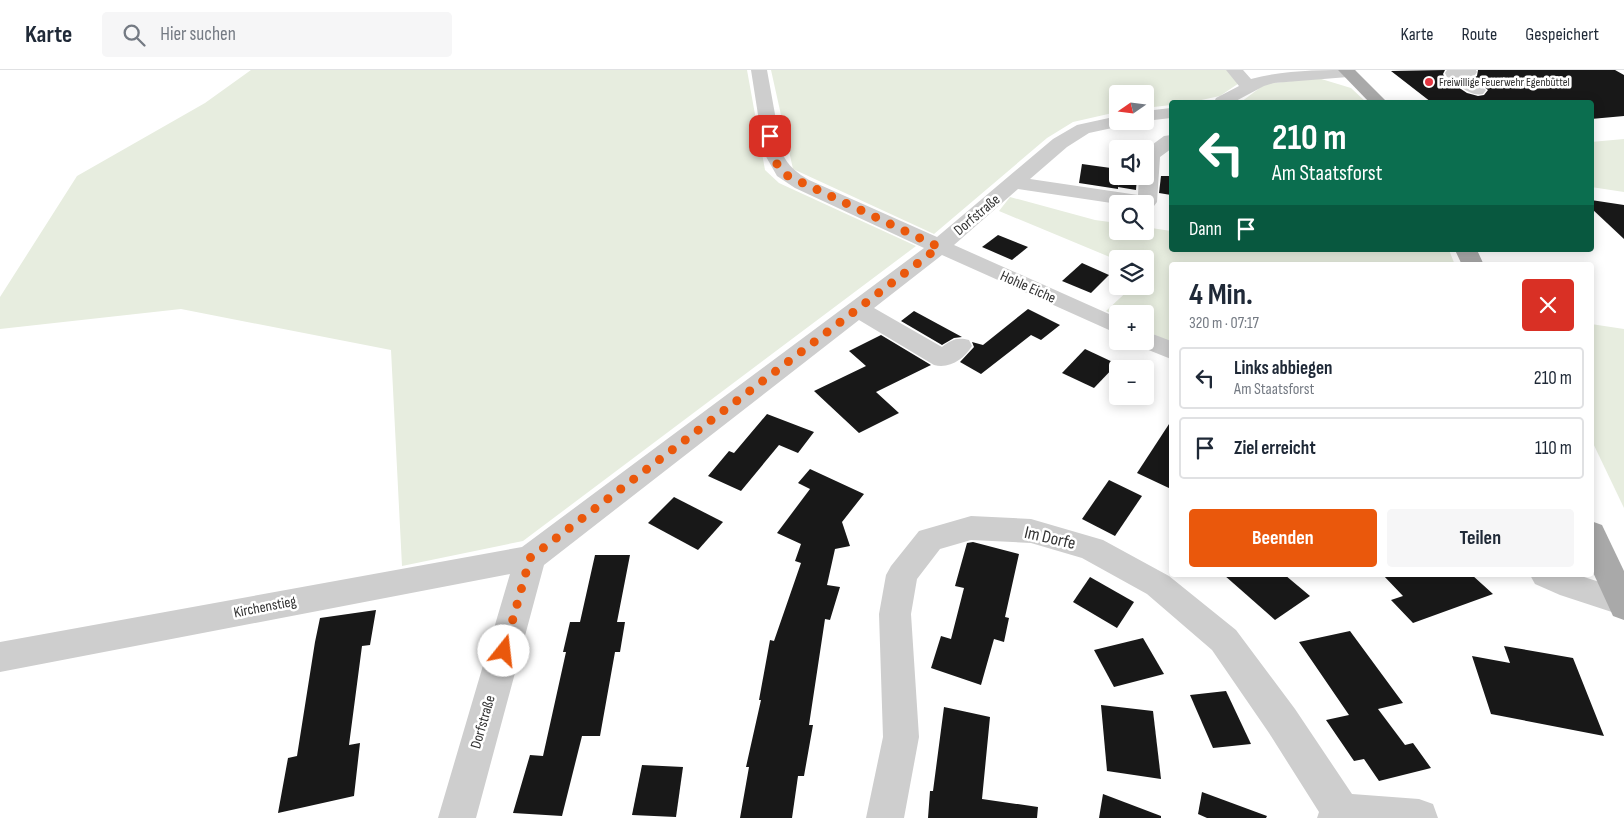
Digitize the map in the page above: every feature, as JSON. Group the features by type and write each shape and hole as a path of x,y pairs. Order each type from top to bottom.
{"main road":[{"path":"1347,71 1376,100"},
{"path":"1594,540 1623,605"}],"street":[{"name":"Hohle Eiche","path":"759,70 772,153 777,164 786,175 939,247 1109,323"},
{"path":"1234,70 1249,87"},
{"path":"1466,70 1469,72 1453,73 1477,90"},
{"path":"1226,100 1258,82 1274,78 1347,71"},
{"path":"1154,115 1169,113"},
{"name":"Dorfstraße","path":"457,818 530,558 939,247 1060,143 1083,129 1109,123"},
{"path":"1014,183 1147,202 1150,155 1169,141"},
{"path":"858,309 942,359 960,346"},
{"path":"1154,343 1169,350"},
{"name":"Im Dorfe","path":"885,818 901,737 894,614 902,575 930,540 971,528 1031,531 1092,549 1158,585 1224,640 1282,721 1339,815"},
{"name":"Kirchenstieg","path":"0,657 530,558"},
{"path":"1551,577 1623,605"},
{"path":"1339,815 1418,818"}],"shaded area":[{"path":"251,70 747,70 765,170 779,183 916,246 523,541 402,566 391,350 181,309 0,329 0,297 77,176 205,103"},
{"path":"771,70 1242,70 1248,77 1220,96 1201,100 1169,100 1169,105 1154,107 1154,85 1109,85 1109,114 1073,122 1047,138 934,234 793,169"},
{"path":"1318,78 1351,88 1364,100 1244,100 1265,84"},
{"path":"1624,139 1624,192 1594,187 1594,142"},
{"path":"1010,197 1095,220 1109,222 1109,240 1154,240 1154,228 1169,231 1169,252 1450,252 1454,262 1169,262 1169,342 1154,334 1154,305 1112,305 1123,295 1154,295 1154,250 1109,250 1109,257 999,211"},
{"path":"1594,324 1624,329 1624,508 1594,445"}],"building":[{"path":"1445,70 1443,74 1446,79 1467,93 1478,96 1484,95 1488,90 1473,78 1477,76 1478,70 1615,70 1624,75 1624,116 1594,119 1594,100 1428,100 1391,71"},
{"path":"1082,164 1109,168 1109,185 1118,185 1118,189 1079,183"},
{"path":"1161,176 1169,176 1169,195 1159,193"},
{"path":"1118,185 1136,185 1136,190 1118,187"},
{"path":"1594,200 1624,205 1624,239 1594,211"},
{"path":"998,235 1028,247 1012,260 982,247"},
{"path":"1082,263 1109,275 1091,293 1062,281"},
{"path":"1028,309 1060,325 1041,340 1031,335 981,374 960,362 974,347 972,342 983,345"},
{"path":"914,311 962,337 954,338 942,345 901,321"},
{"path":"881,335 931,365 876,392 899,413 859,433 814,391 866,366 849,351"},
{"path":"1085,349 1109,360 1109,372 1094,388 1062,373"},
{"path":"767,414 814,432 798,453 779,445 741,491 708,476 729,451 734,453"},
{"path":"1169,424 1169,488 1137,473"},
{"path":"810,469 864,494 842,522 850,546 835,549 827,585 840,587 830,620 825,619 809,725 813,725 804,776 798,776 792,818 740,818 749,767 746,767 761,700 759,700 770,640 774,641 801,563 795,561 801,544 777,533 810,489 798,483"},
{"path":"1109,480 1142,496 1115,536 1082,519"},
{"path":"674,497 723,522 698,550 648,523"},
{"path":"973,542 1019,554 1005,617 1009,618 1004,642 994,639 981,685 931,668 941,636 951,639 964,588 955,586 967,543"},
{"path":"595,555 630,555 617,622 625,622 620,652 615,652 600,736 582,736 562,816 513,813 530,755 543,756 566,652 563,652 570,622 580,622"},
{"path":"1090,577 1134,602 1117,628 1073,602"},
{"path":"1226,577 1287,577 1310,596 1275,620"},
{"path":"1385,577 1474,577 1493,594 1413,623 1391,600 1403,596"},
{"path":"376,610 370,645 362,646 349,745 360,743 354,796 278,813 288,758 297,756 320,618"},
{"path":"1350,631 1403,703 1378,709 1405,745 1413,743 1431,768 1379,781 1364,759 1354,761 1326,720 1349,715 1299,642"},
{"path":"1143,638 1164,674 1114,687 1094,650"},
{"path":"1504,646 1573,658 1604,736 1491,714 1472,656 1510,663"},
{"path":"1226,691 1251,744 1213,748 1190,695"},
{"path":"1101,705 1153,711 1161,779 1107,771"},
{"path":"944,707 990,717 982,799 1038,807 1037,818 928,818 930,791 933,791"},
{"path":"642,765 683,767 676,817 632,815"},
{"path":"1202,792 1267,816 1266,818 1207,818 1198,814"},
{"path":"1103,794 1161,816 1161,818 1099,818"}],"place":[{"name":"Freiwillige Feuerwehr Egenbüttel","path":"1429,82"}],"route":[{"path":"504,651 530,558 939,247 786,175 777,164 772,153 770,136"}]}
